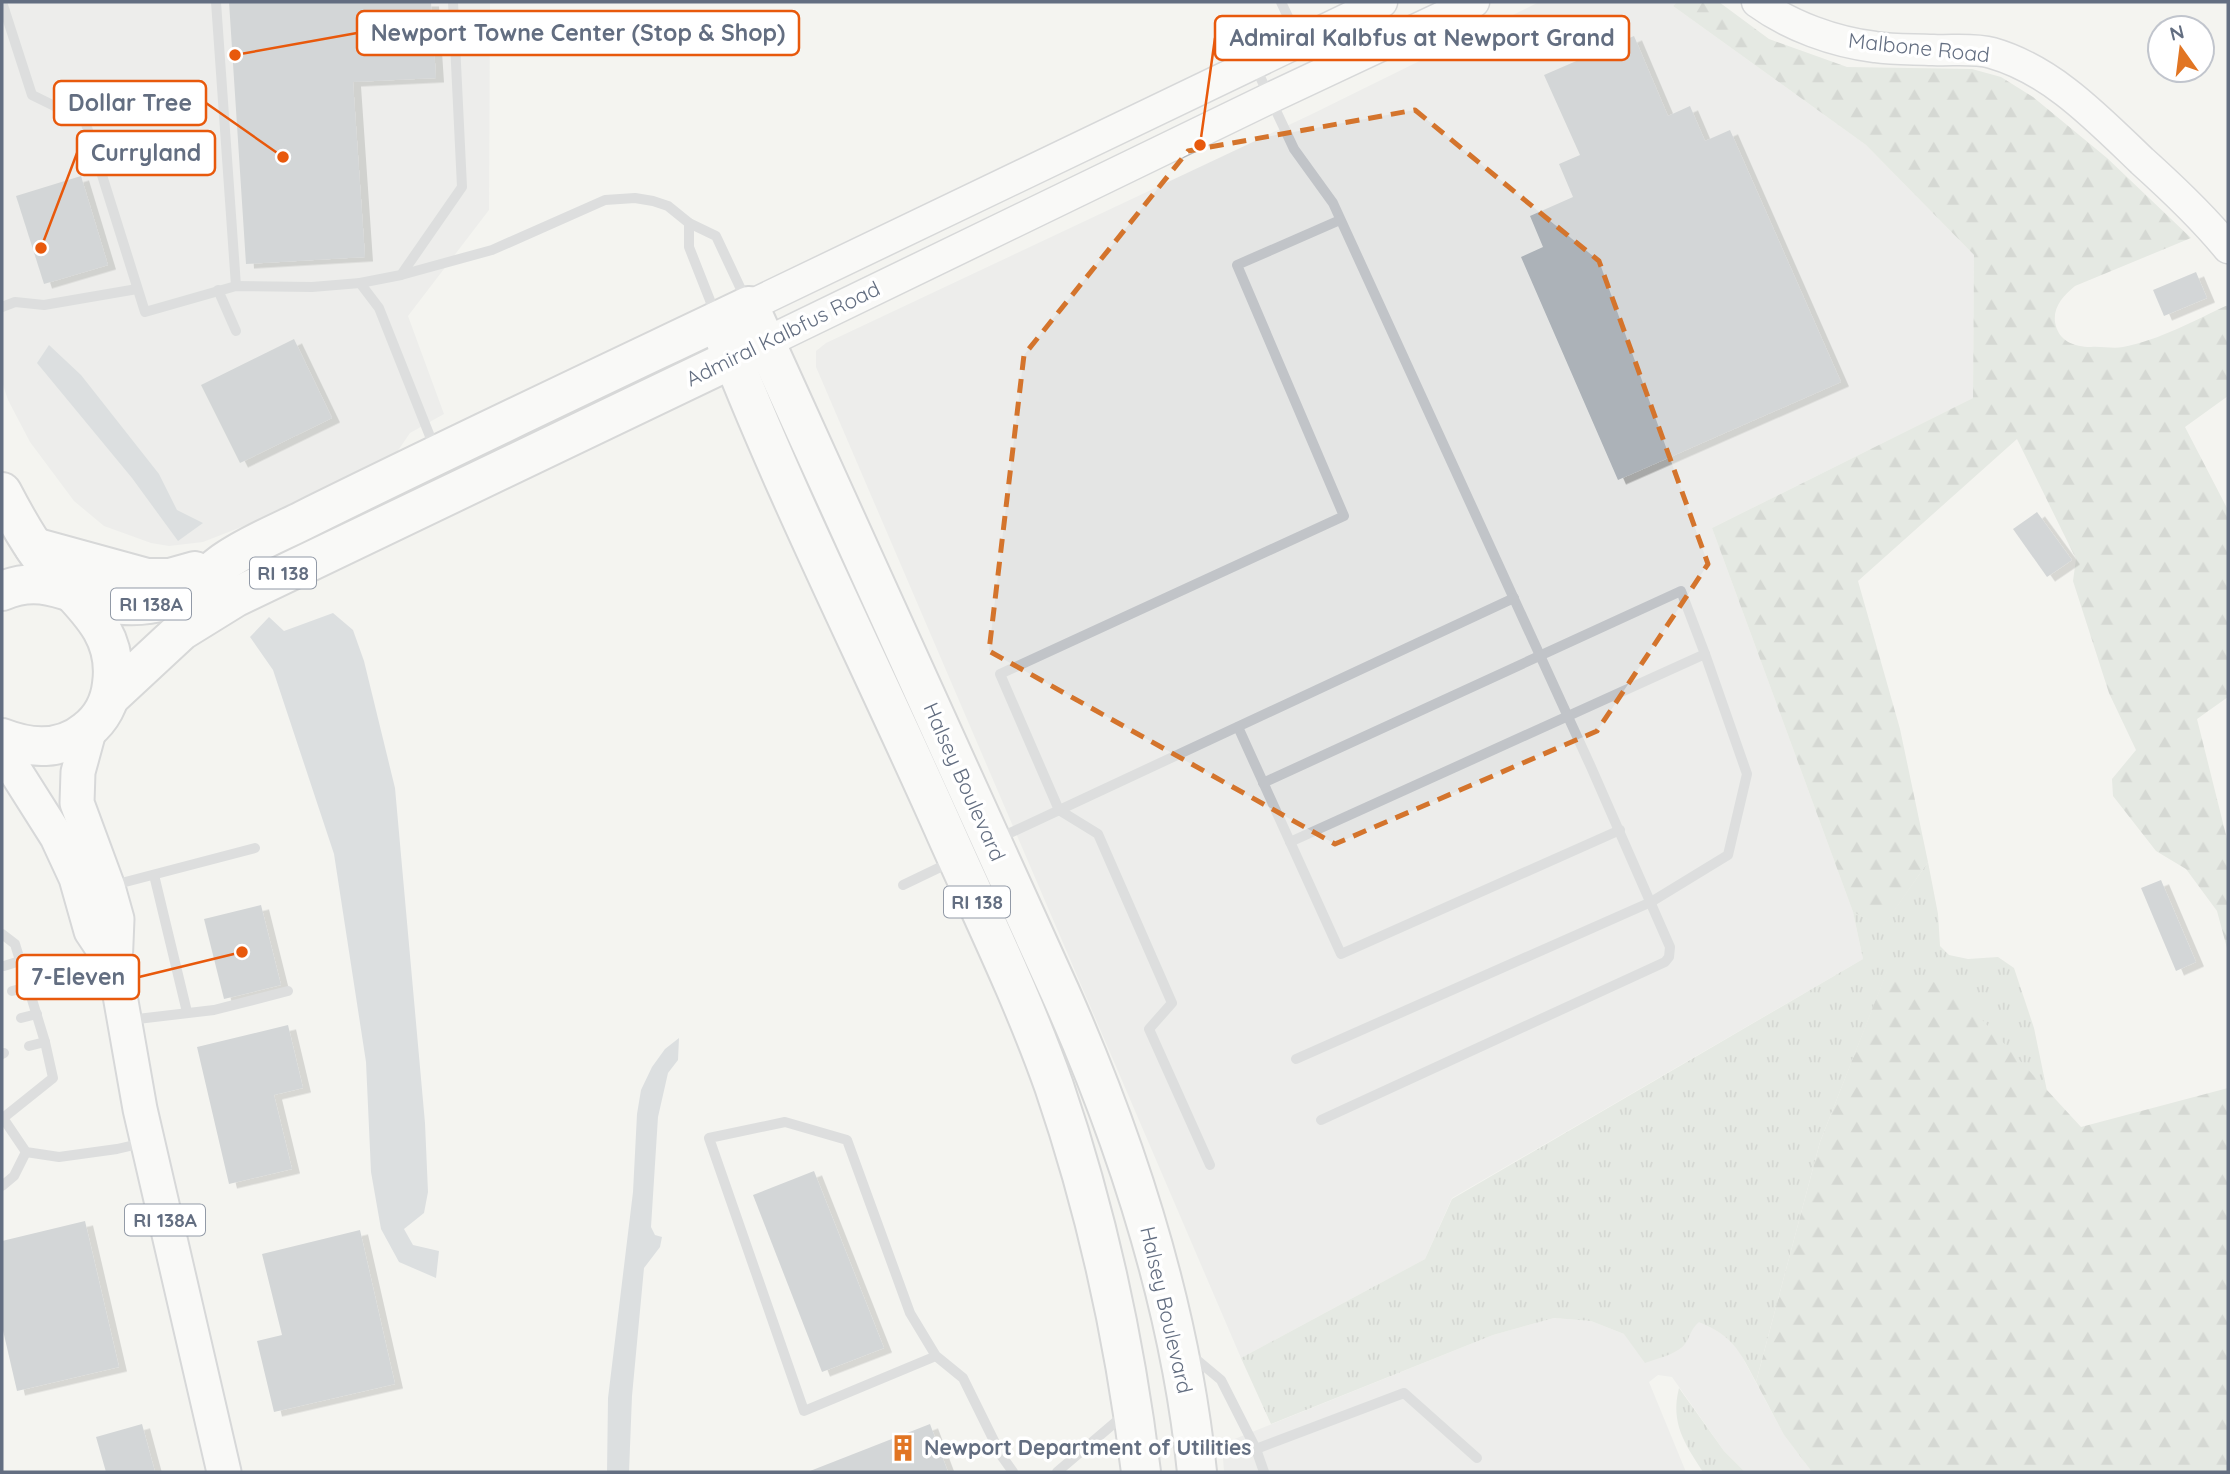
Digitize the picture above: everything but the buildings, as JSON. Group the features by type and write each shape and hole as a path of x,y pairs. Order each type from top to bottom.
{"highway":[{"name":"Halsey Boulevard","path":"734,314 749,351 763,432 975,850 1074,1025 1111,1115 1147,1222 1177,1343 1197,1472"},
{"name":"Admiral Kalbfus Road","path":"68,589 98,601 118,605 153,604 187,592 225,562 295,525 734,314"},
{"name":"Admiral Kalbfus Road","path":"111,696 181,631 236,597 749,351"},
{"path":"2,492 34,547 90,613 108,639 114,664 111,696"},
{"name":"RI 138","path":"34,547 146,578 170,578 225,562"},
{"name":"RI 138A","path":"2,591 33,584 68,589"},
{"name":"RI 138","path":"90,728 111,696"},
{"path":"2,738 21,745 43,747 74,738 90,728"},
{"name":"Halsey Boulevard","path":"975,850 1023,1005 1066,1124 1090,1203 1110,1285 1133,1408 1141,1472"}],"main road":[{"name":"Admiral Kalbfus Road","path":"734,314 1382,2"},
{"name":"Admiral Kalbfus Road","path":"749,351 1270,97 1474,2"},
{"name":"Malbone Road","path":"1757,2 1806,28 1844,42 1878,48 1990,52 2023,65 2057,86 2092,114 2181,197 2228,248"},
{"name":"RI 138A","path":"90,728 78,772 77,803 108,887 118,929 115,967 147,1142 224,1472"},
{"name":"RI 138A","path":"2,750 58,837 76,878 91,931 115,967"}],"lane":[{"path":"2,2 32,95 85,121 145,312 236,286 312,287 360,283 401,275 492,250 605,200 635,198 668,206 689,223 716,236 734,314"},
{"path":"216,2 236,286"},
{"path":"401,275 463,187 453,2"},
{"path":"1281,2 1300,41"},
{"path":"1253,63 1294,149 1333,203 1568,716 1670,947 1669,957 1665,962 1321,1120"},
{"path":"1210,1165 1150,1029 1172,1003 1098,834 1059,810 1000,674 1344,516 1237,265 1340,220"},
{"path":"689,223 689,247 734,314"},
{"path":"360,283 379,308 438,456"},
{"path":"2,307 15,302 44,304 137,289"},
{"path":"218,290 236,331"},
{"path":"1263,783 1681,591 1748,774 1728,855 1651,902 1296,1059"},
{"path":"903,885 1514,598"},
{"path":"1290,842 1705,654"},
{"path":"1238,727 1341,954 1620,831"},
{"path":"108,887 255,848"},
{"path":"154,875 187,1012"},
{"path":"2,934 15,944 45,1042 53,1078 3,1116 26,1152 60,1157 147,1142"},
{"path":"4,965 20,961"},
{"path":"12,991 28,987"},
{"path":"124,1021 214,1010 288,991"},
{"path":"21,1018 37,1014"},
{"path":"29,1046 45,1042"},
{"path":"936,1356 803,1411 709,1138 785,1122 847,1140 910,1313 936,1356 963,1378 1013,1472"},
{"path":"2,1186 14,1176 26,1152"},
{"path":"1177,1343 1221,1380 1256,1449 1264,1472"},
{"path":"1256,1449 1404,1393 1477,1458"},
{"path":"1057,1472 1133,1408"}],"highlighted area":[{"path":"1415,110 1599,261 1708,564 1597,731 1335,844 989,651 1024,355 1188,151"}],"shaded area":[{"path":"2,2 490,2 489,210 408,316 444,414 410,433 395,455 259,520 203,542 169,546 151,543 104,526 74,501 30,442 8,400 2,382"},
{"path":"1539,2 1677,2 1673,6 1866,145 1974,255 1973,398 1712,528 1853,912 1863,959 1452,1198 1425,1259 1241,1358 816,367 816,351 826,343 1310,115"},
{"path":"49,345 81,375 159,474 177,510 203,523 178,541 132,478 37,363"},
{"path":"333,613 353,630 364,661 395,788 425,1123 428,1192 424,1213 404,1229 413,1245 439,1251 436,1278 399,1262 381,1229 371,1172 366,1062 334,854 273,670 250,637 269,617 284,631"},
{"path":"679,1038 678,1060 668,1073 658,1117 651,1227 655,1235 662,1237 660,1247 644,1268 632,1396 629,1472 607,1472 608,1398 633,1192 637,1114 641,1090 652,1067 665,1049"},
{"path":"1554,1318 1591,1321 1624,1334 1686,1342 1690,1331 1699,1321 1720,1331 1738,1349 1784,1435 1812,1472 1745,1472 1724,1451 1672,1377 1658,1375 1649,1382 1686,1472 1224,1472 1222,1444 1493,1335"}],"green space":[{"path":"1677,2 1719,2 1769,39 1847,67 1972,69 2001,77 2033,97 2107,158 2191,238 2075,286 2060,302 2055,322 2060,334 2068,342 2085,347 2119,348 2164,335 2228,305 2228,396 2185,427 2228,510 2228,697 2197,719 2228,843 2228,952 2217,911 2186,869 2156,851 2113,796 2112,779 2136,750 2109,693 2073,581 2076,559 2017,439 1858,581 1900,729 1928,862 1883,927 1853,912 1712,528 1973,398 1974,255 1866,145 1673,6"},
{"path":"1928,862 1938,914 1940,946 1949,955 1968,959 1998,957 2014,968 2034,1028 2047,1091 1951,987 1887,972 1820,1142 1756,1382 1734,1345 1711,1327 1699,1322 1679,1349 1645,1363 1624,1334 1591,1321 1554,1318 1493,1335 1271,1424 1241,1358 1425,1259 1452,1199 1863,959 1853,912 1883,926"},
{"path":"1887,971 1951,986 2081,1127 2228,1088 2228,1472 1812,1472 1784,1435 1756,1382 1820,1142"},
{"path":"1679,1388 1724,1451 1745,1472 1703,1472 1685,1442 1678,1423 1676,1412"}],"place":[{"name":"Newport Towne Center (Stop & Shop)","path":"235,55"},
{"name":"Admiral Kalbfus at Newport Grand","path":"1200,145"},
{"name":"Dollar Tree","path":"283,157"},
{"name":"Curryland","path":"41,248"},
{"name":"7-Eleven","path":"242,952"},
{"name":"Newport Department of Utilities","path":"903,1448"}]}
